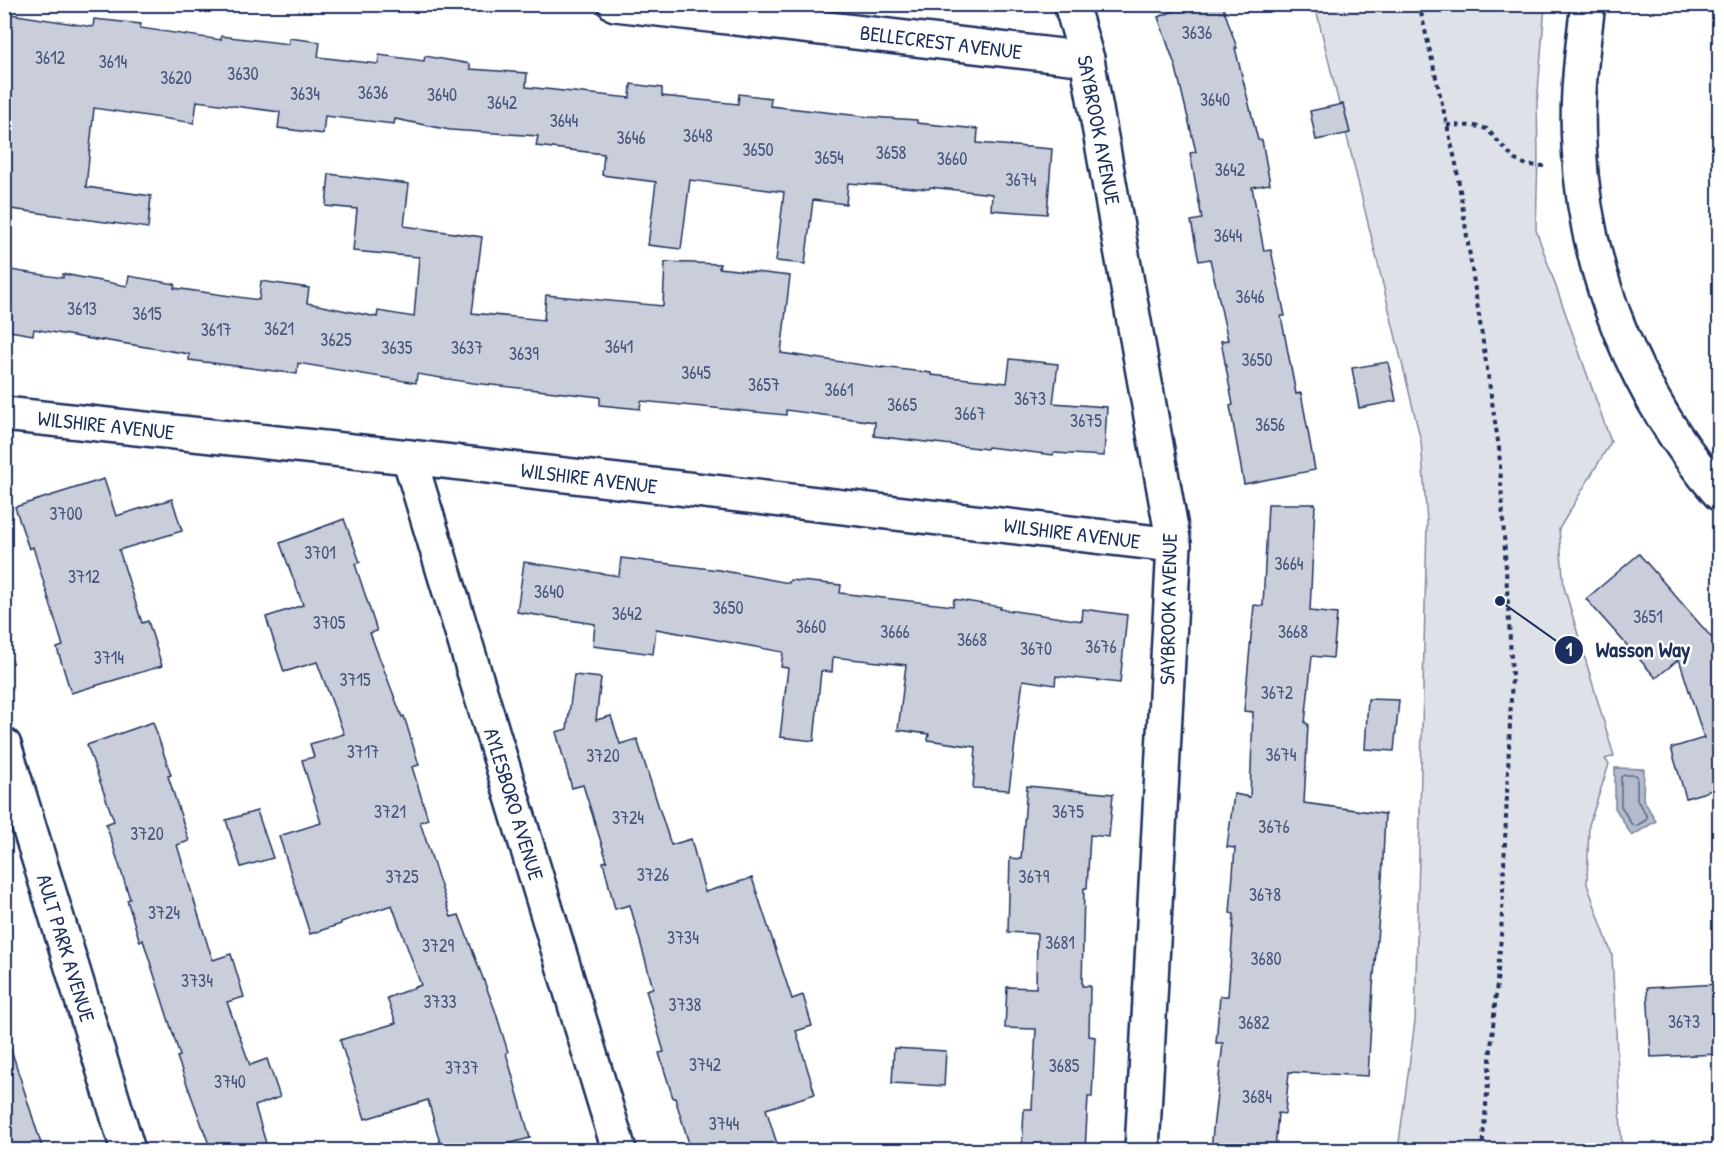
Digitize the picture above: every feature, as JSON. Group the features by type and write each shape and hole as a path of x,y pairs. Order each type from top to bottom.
{"street":[{"name":"BELLECREST AVENUE","path":"615,4 1088,59"},
{"name":"SAYBROOK AVENUE","path":"1071,4 1088,59 1174,545 1142,1150"},
{"path":"1588,4 1579,80 1578,146 1586,212 1601,277 1623,339 1652,399 1688,455 1719,494"},
{"name":"WILSHIRE AVENUE","path":"4,414 409,457 1174,545"},
{"name":"AYLESBORO AVENUE","path":"409,457 619,1150"},
{"name":"AULT PARK AVENUE","path":"4,745 128,1150"}],"path":[{"path":"1419,4 1456,164 1499,448 1512,675 1501,937 1482,1150"},
{"path":"1447,125 1487,129 1515,160 1527,165 1544,166"}],"shaded area":[{"path":"1315,5 1545,5 1537,104 1536,230 1611,442 1559,529 1564,587 1614,756 1605,759 1609,764 1589,825 1587,884 1612,955 1622,1150 1398,1150 1415,1021 1427,522 1421,441"}],"water":[{"path":"1615,768 1644,769 1643,799 1656,821 1632,836 1615,808"}],"building":[{"path":"1193,4 1222,4 1237,48 1235,48 1258,140 1262,140 1270,184 1252,187 1264,251 1271,250 1285,316 1281,316 1296,394 1301,393 1315,470 1244,484 1221,341 1228,340 1210,259 1199,261 1191,221 1202,219 1190,153 1196,152 1176,68 1158,17"},
{"path":"4,13 93,27 94,19 141,24 140,28 221,40 221,36 289,44 289,38 320,42 318,57 378,64 379,55 424,61 425,56 470,64 470,69 527,73 526,87 630,98 631,84 662,88 662,96 738,104 739,94 771,98 770,106 917,120 917,123 978,129 977,143 1052,149 1047,214 991,210 992,194 930,187 929,189 848,183 846,204 813,200 805,264 776,261 784,192 690,180 681,249 648,245 656,182 602,175 604,154 536,146 538,136 450,130 395,119 394,124 325,116 323,134 278,128 280,112 197,101 194,123 94,108 86,187 151,196 148,228 4,208"},
{"path":"1343,104 1350,133 1316,140 1310,111"},
{"path":"329,174 409,184 404,226 482,237 472,313 544,320 546,295 663,306 665,262 720,264 719,268 790,276 781,353 931,373 931,375 1007,383 1010,359 1058,364 1053,403 1107,407 1104,456 1054,453 1053,455 874,436 875,422 786,410 786,415 641,401 640,409 600,405 600,397 473,383 417,374 416,383 298,363 297,374 189,360 189,354 34,329 33,335 4,330 4,269 63,278 63,274 127,286 129,276 175,284 174,288 259,300 261,281 309,288 307,303 377,317 378,311 414,317 419,257 353,251 357,209 326,206"},
{"path":"1388,362 1396,401 1359,408 1352,368"},
{"path":"104,479 116,516 172,499 182,531 119,550 142,623 148,621 162,666 71,693 57,648 63,646 33,547 29,549 15,507"},
{"path":"1268,504 1315,504 1310,611 1337,614 1333,658 1312,656 1305,723 1308,724 1304,803 1385,814 1368,1076 1289,1072 1285,1114 1278,1113 1275,1150 1211,1150 1223,1043 1216,1043 1220,996 1228,996 1234,914 1230,913 1235,848 1227,847 1234,794 1250,797 1253,712 1244,711 1254,605 1263,606"},
{"path":"344,519 360,562 355,564 377,631 370,633 402,717 404,716 419,765 412,767 428,819 420,822 451,917 459,915 495,1010 530,1138 484,1150 442,1150 428,1100 365,1119 340,1040 396,1023 387,998 421,985 392,905 310,934 279,836 321,823 302,760 314,757 310,744 344,734 317,662 284,672 266,617 303,605 280,543"},
{"path":"1639,554 1719,646 1719,788 1686,798 1671,748 1704,738 1679,659 1656,678 1586,599"},
{"path":"621,558 719,570 789,583 790,580 841,585 840,593 953,606 954,599 1001,607 1000,609 1082,621 1083,609 1127,615 1120,683 1056,676 1055,685 1023,680 1009,790 973,788 976,747 928,740 929,734 898,730 906,665 833,657 832,672 821,671 814,741 780,737 788,668 781,667 783,652 656,629 653,654 593,646 595,624 517,612 524,562 619,576"},
{"path":"574,675 601,678 596,720 611,716 620,744 637,739 671,845 691,839 705,892 752,878 792,999 803,995 812,1026 796,1031 815,1094 766,1109 779,1150 691,1150 659,1053 664,1052 646,990 653,988 630,905 615,909 603,862 607,861 583,785 572,788 556,732 567,729"},
{"path":"1368,699 1399,700 1394,751 1365,749"},
{"path":"153,722 171,775 168,776 189,841 177,845 208,946 213,960 231,954 244,997 227,1002 250,1065 267,1059 280,1097 255,1106 268,1150 211,1150 177,1057 180,1056 143,940 140,942 127,900 130,899 106,824 114,821 87,745"},
{"path":"1027,786 1113,794 1109,837 1090,835 1087,888 1084,888 1082,986 1090,986 1089,1036 1095,1037 1092,1097 1088,1097 1085,1150 1022,1150 1024,1109 1032,1109 1036,1029 1005,1028 1007,987 1036,988 1037,934 1008,932 1010,858 1021,859"},
{"path":"257,811 273,858 241,867 226,820"},
{"path":"1719,984 1719,1054 1651,1057 1647,988"},
{"path":"894,1048 946,1051 944,1086 892,1083"},
{"path":"11,1049 43,1150 4,1150 4,1050"}],"place":[{"name":"Wasson Way","path":"1500,601"}]}
